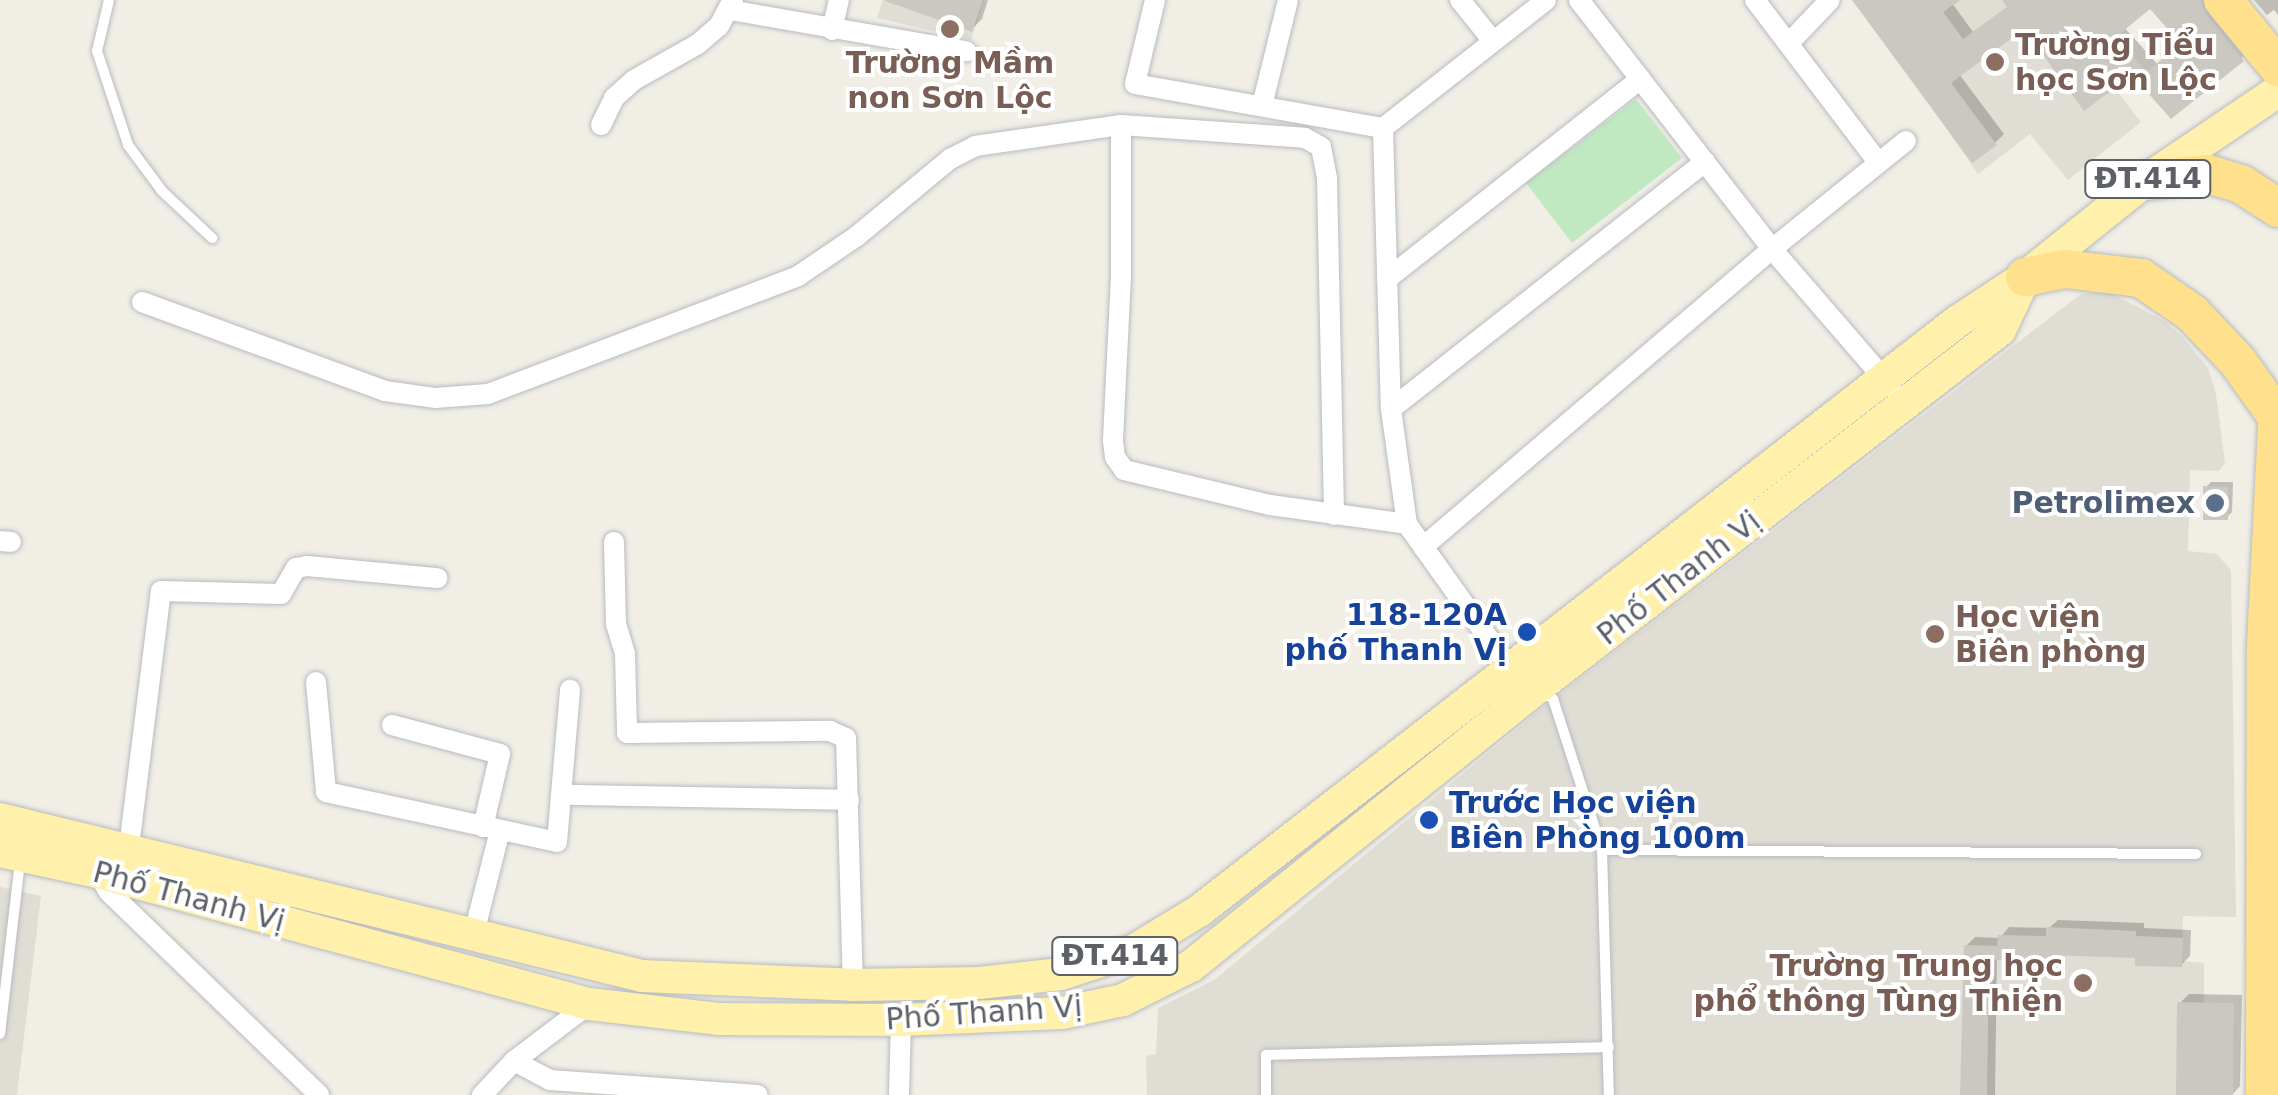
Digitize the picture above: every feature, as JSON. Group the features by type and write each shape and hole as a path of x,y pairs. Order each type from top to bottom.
{"highway":[{"path":"2223,0 2278,67"},
{"path":"2146,181 2208,174 2241,184 2278,208"},
{"path":"2025,276 2065,269 2106,271 2141,278 2165,291 2238,362 2277,414 2266,644 2265,1095"}],"main road":[{"name":"Phố Thanh Vị","path":"11,838 129,847 472,937 642,976 852,985 979,983 1061,974 1135,950 1199,911 1524,679 1895,392 1958,321 2025,276 2146,181 2278,91"},
{"name":"Phố Thanh Vị","path":"11,838 97,872 589,1004 718,1019 901,1020 1062,1013 1123,1000 1192,966 1524,679"}],"street":[{"path":"832,30 839,0"},
{"path":"1155,0 1135,84 1382,128 1546,0"},
{"path":"1262,106 1288,0"},
{"path":"1460,0 1493,41"},
{"path":"1579,0 1772,248 1895,392"},
{"path":"1755,0 1878,162"},
{"path":"1788,43 1830,0"},
{"path":"601,126 614,98 634,80 698,44 732,5 832,30 966,51"},
{"path":"1387,279 1640,79"},
{"path":"1121,125 1115,457 1124,470 1140,477 1334,515 1406,524"},
{"path":"142,302 385,391 435,398 488,394 798,276 857,236 950,159 975,146 1121,125 1304,138 1321,147 1328,179 1334,515"},
{"path":"1382,128 1390,409 1406,524 1524,679"},
{"path":"1423,547 1772,248 1906,141"},
{"path":"1390,409 1705,162"},
{"path":"614,542 616,624 626,654 627,733 840,734 849,744 852,985"},
{"path":"129,847 161,592 282,594 296,568 307,566 438,578"},
{"path":"316,682 326,792 558,842 570,690"},
{"path":"392,725 500,754 472,937"},
{"path":"572,795 849,800"},
{"path":"97,872 109,892 319,1095"},
{"path":"482,1095 514,1061 589,1004"},
{"path":"899,1095 901,1020"},
{"path":"514,1061 555,1088 757,1095"}],"lane":[{"path":"108,0 97,51 128,144 162,191 212,238"},
{"path":"1524,679 1553,699 1602,850 1609,1095"},
{"path":"0,1034 11,838"},
{"path":"1602,850 2196,854"},
{"path":"1266,1095 1266,1056 1609,1048"}],"shaded area":[{"name":"Trường Mầm non Sơn Lộc","path":"883,0 984,0 971,40 877,18"},
{"name":"Trường Tiểu học Sơn Lộc","path":"1856,0 2045,0 2141,122 2068,180 2030,134 1978,174"},
{"name":"Học viện Biên phòng","path":"2106,291 2163,320 2181,335 2208,368 2216,394 2225,463 2219,471 2190,470 2188,551 2217,554 2231,570 2236,917 2183,916 2182,961 2204,963 2204,1003 2234,1003 2233,1095 1147,1095 1146,1056 1156,1054 1158,1008 1214,980 1553,699 2081,294"},
{"path":"0,887 41,896 17,1095 0,1095"}],"green space":[{"path":"1636,99 1682,158 1572,243 1526,183"}],"building":[{"path":"883,0 983,0 972,32"},
{"path":"1852,0 1960,0 1943,12 1963,39 2007,7 2002,0 2201,0 2206,14 2244,61 2171,119 2132,75 2084,111 2024,29 1951,83 1997,145 1972,163","holes":["2150,9 2180,43 2147,72 2116,37"]},
{"name":"Petrolimex","path":"2203,486 2228,487 2228,520 2203,520"},
{"path":"2046,927 2136,931 2136,936 2183,938 2182,967 2135,966 2135,958 2049,955 2049,962 1989,960 1987,1095 1960,1095 1964,945 1997,946 1998,935 2046,936"},
{"path":"2177,1002 2234,1003 2233,1095 2176,1095"}],"place":[{"name":"Trường Mầm non Sơn Lộc","path":"950,29"},
{"name":"Trường Tiểu học Sơn Lộc","path":"1995,62"},
{"name":"Petrolimex","path":"2215,503"},
{"name":"118-120A phố Thanh Vị","path":"1527,632"},
{"name":"Học viện Biên phòng","path":"1935,634"},
{"name":"Trước Học viện Biên Phòng 100m","path":"1429,820"},
{"name":"Trường Trung học phổ thông Tùng Thiện","path":"2083,983"}]}
